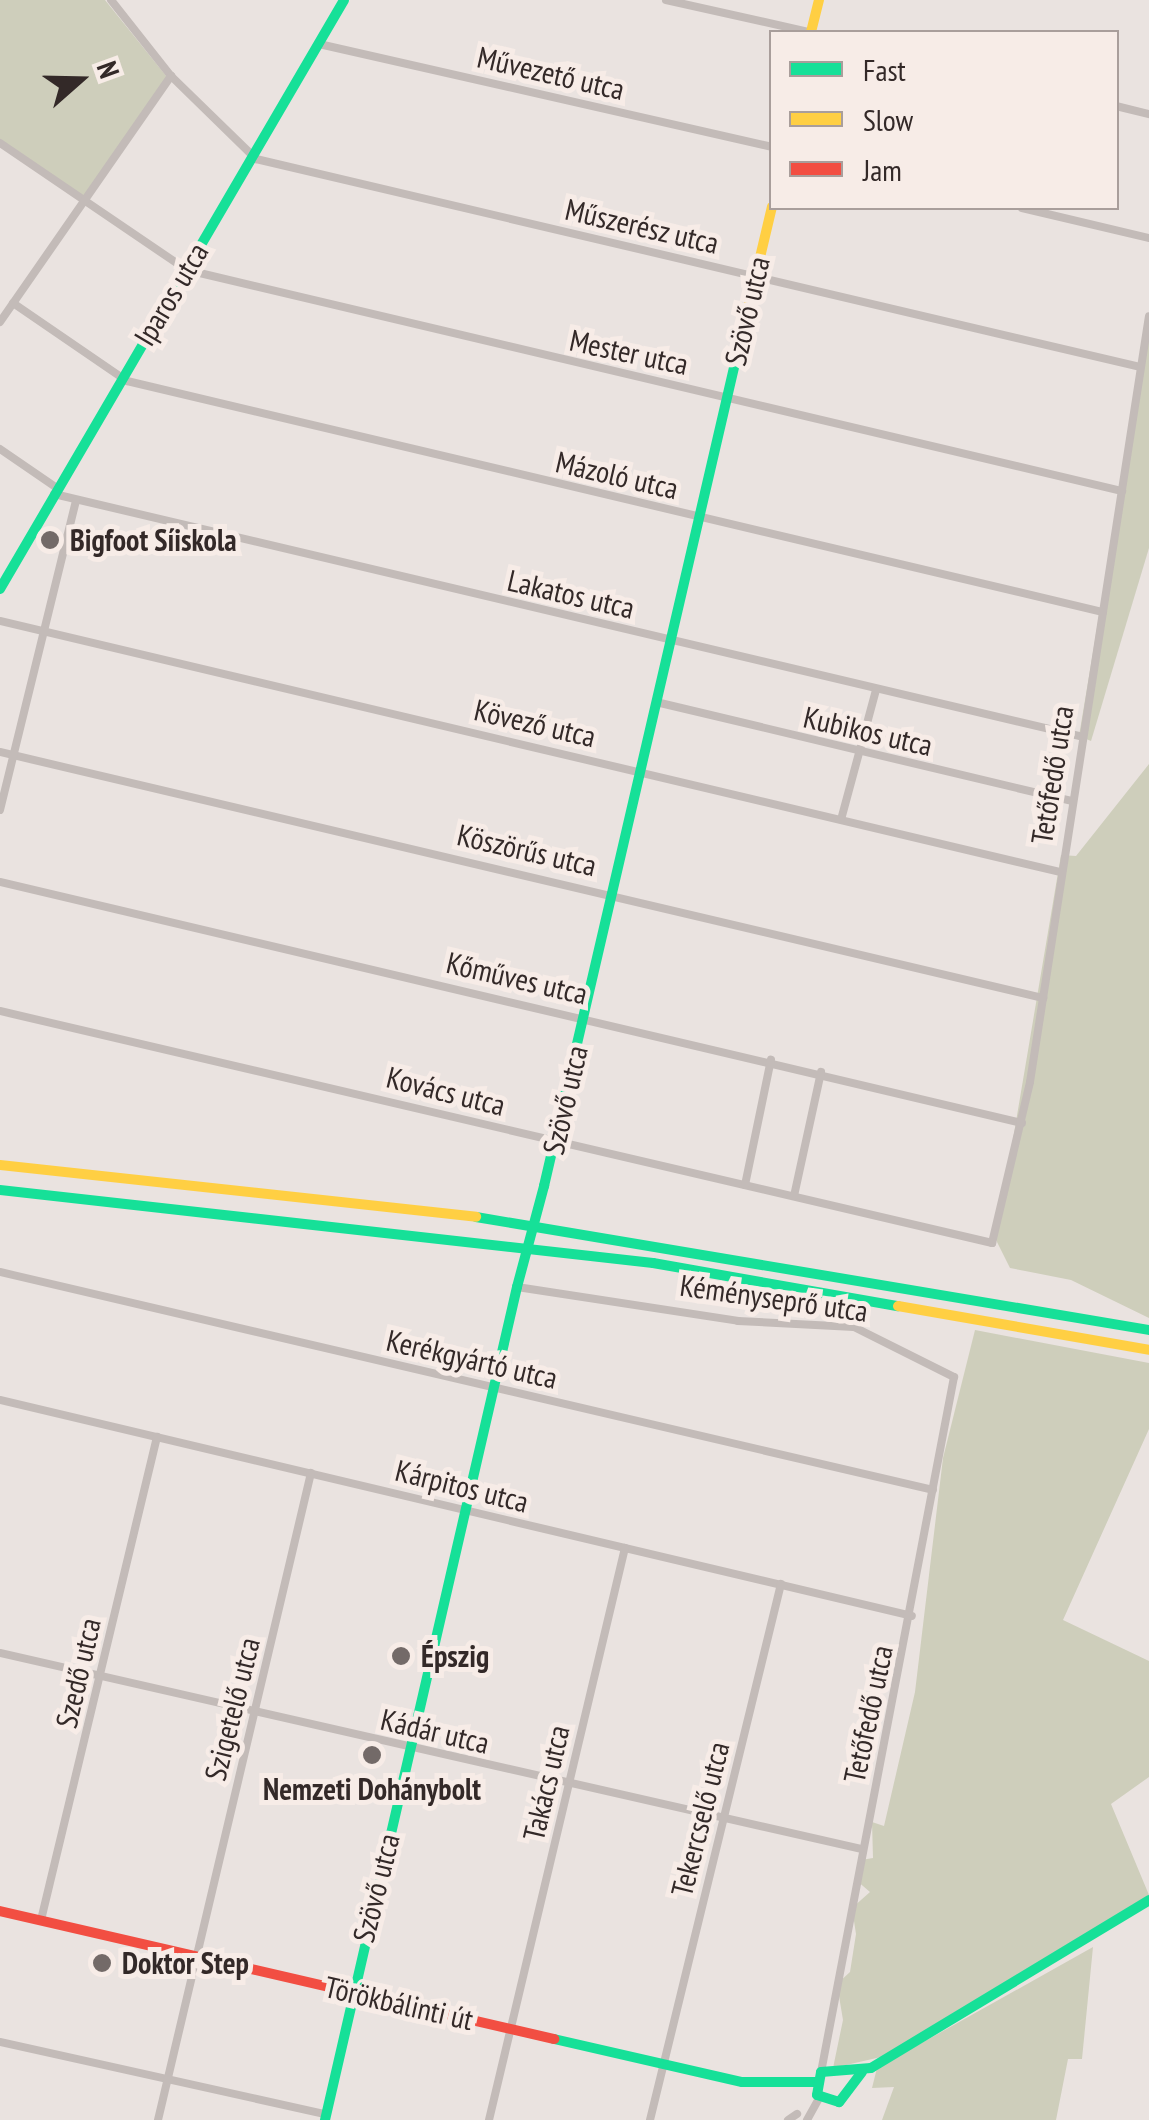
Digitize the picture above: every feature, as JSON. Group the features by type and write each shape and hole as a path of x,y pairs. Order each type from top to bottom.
{"main road":[{"name":"Iparos utca","path":"0,589 344,0"},
{"path":"811,30 819,0"},
{"name":"Szövő utca","path":"326,2117 351,1992 517,1287 556,1141 637,770 771,210"},
{"path":"0,1165 390,1204 836,1270 1149,1330"},
{"path":"0,1190 653,1263 1149,1350"},
{"path":"848,2079 844,2099 822,2099 821,2071 848,2079 862,2072 1149,1900"},
{"name":"Törökbálinti út","path":"0,1911 664,2064 800,2086 822,2099"},
{"name":"Törökbálinti út","path":"800,2086 821,2071"}],"street":[{"path":"111,0 171,76 252,155"},
{"path":"666,0 801,30"},
{"name":"Művezető utca","path":"320,44 769,146"},
{"path":"0,322 171,76"},
{"path":"1119,107 1149,114"},
{"path":"0,143 186,270"},
{"name":"Műszerész utca","path":"252,155 1140,368"},
{"path":"1030,210 1149,238"},
{"name":"Mester utca","path":"186,270 1122,491"},
{"path":"13,303 120,378"},
{"name":"Tetőfedő utca","path":"996,1240 1022,1123 1043,998 1079,736 1104,612 1149,316"},
{"name":"Mázoló utca","path":"120,378 1104,612"},
{"name":"Lakatos utca","path":"0,449 56,491 76,500 1079,736"},
{"path":"0,810 76,500"},
{"name":"Kövező utca","path":"0,621 842,816 1060,872"},
{"path":"842,816 876,690"},
{"name":"Kubikos utca","path":"656,702 1070,800"},
{"name":"Köszörűs utca","path":"0,752 612,893 1043,998"},
{"name":"Kőműves utca","path":"0,882 771,1060 1022,1123"},
{"name":"Kovács utca","path":"0,1011 744,1184 948,1238 996,1240"},
{"path":"744,1184 771,1060"},
{"path":"794,1196 821,1072"},
{"name":"Kerékgyártó utca","path":"0,1272 933,1490"},
{"name":"Kéményseprő utca","path":"517,1287 738,1322 854,1327 954,1377"},
{"name":"Tetőfedő utca","path":"821,2071 862,1848 912,1616 954,1377"},
{"name":"Kárpitos utca","path":"0,1400 912,1616"},
{"name":"Szedő utca","path":"41,1920 156,1437"},
{"name":"Szigetelő utca","path":"158,2120 312,1473"},
{"name":"Takács utca","path":"489,2120 625,1548"},
{"name":"Tekercselő utca","path":"650,2120 781,1584"},
{"name":"Kádár utca","path":"0,1653 102,1674 254,1714 862,1848"},
{"path":"0,2042 326,2117"},
{"path":"810,2120 822,2099"},
{"path":"788,2120 796,2114"}],"green space":[{"path":"0,0 105,0 167,77 83,198 0,139"},
{"path":"1149,316 1149,548 1091,741 1079,736"},
{"path":"1149,764 1149,1318 1071,1280 1010,1268 996,1240 1061,855 1076,856"},
{"path":"975,1330 1149,1363 1149,1429 1063,1620 1149,1661 1149,1777 1111,1804 1149,1895 881,2057 833,2068 843,2020 837,1984 850,1972 856,1934 852,1908 870,1892 856,1880 861,1860 873,1858 872,1822 884,1826 915,1692 943,1458"},
{"path":"1093,1947 1082,2059 1068,2059 1056,2120 882,2120 894,2087 872,2088 877,2068"}],"traffic: fast":[{"path":"0,589 344,0"},
{"path":"544,1186 740,342"},
{"path":"517,1287 544,1186"},
{"path":"0,1190 653,1263 898,1306"},
{"path":"476,1217 1149,1330"},
{"path":"325,2120 517,1287"},
{"path":"862,2072 839,2102 817,2095 821,2072 871,2068 1149,1900"},
{"path":"554,2039 742,2082 815,2082"}],"traffic: slow":[{"path":"812,30 819,0"},
{"path":"740,342 771,210"},
{"path":"0,1165 476,1217"},
{"path":"898,1306 1149,1350"}],"traffic: jam":[{"path":"0,1911 554,2039"}],"place":[{"name":"Bigfoot Síiskola","path":"50,540"},
{"name":"Épszig","path":"401,1656"},
{"name":"Nemzeti Dohánybolt","path":"372,1755"},
{"name":"Doktor Step","path":"102,1963"}]}
